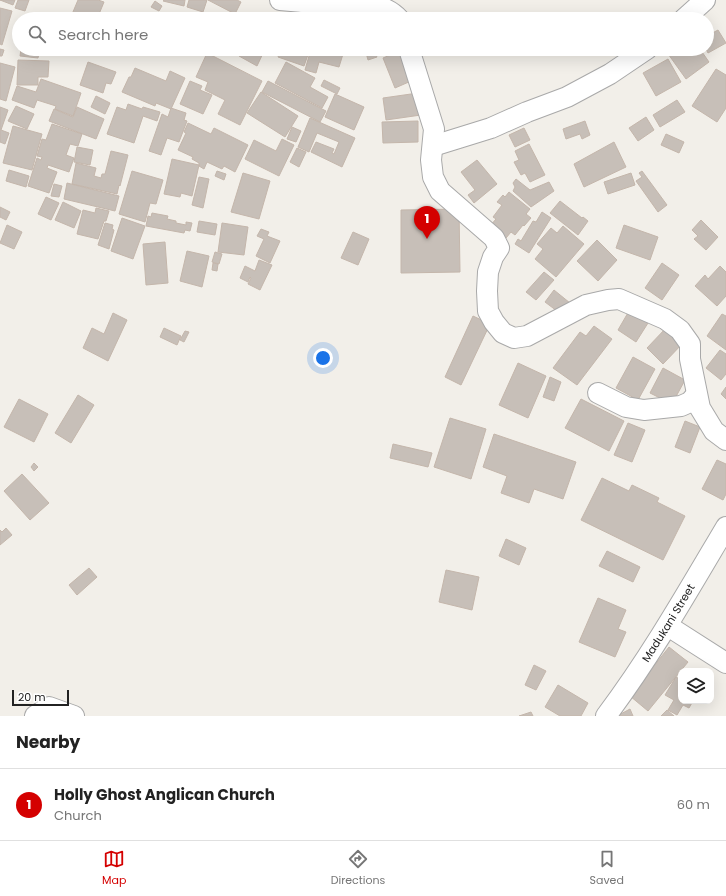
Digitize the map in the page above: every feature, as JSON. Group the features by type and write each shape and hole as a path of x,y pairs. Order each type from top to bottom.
{"street":[{"path":"280,0 328,3 372,2 382,5 392,12"},
{"path":"692,12 705,0"},
{"path":"411,56 434,129 431,160 433,177 440,191 494,238 499,248 488,272 487,291 488,311 494,322 503,333 514,338 527,336 586,305 619,299 665,319 680,330 690,344 690,359 696,395 700,408 714,431 726,440"},
{"path":"433,146 491,128 527,112 567,97 610,74 637,56"},
{"path":"598,393 626,407 644,410 668,409 681,406 690,402 696,395"},
{"name":"Madukani Street","path":"606,716 668,626 726,527"},
{"path":"668,626 726,663"},
{"path":"35,716 49,707 74,716"}],"building":[{"path":"0,0 15,0 13,5"},
{"path":"18,0 29,0 25,11 15,8"},
{"path":"78,0 98,0 104,2 100,12 73,12"},
{"path":"185,0 184,6 163,1"},
{"path":"189,0 207,0 203,12 187,7"},
{"path":"208,0 237,0 241,2 236,12 231,12"},
{"path":"155,1 162,6 159,11 151,7"},
{"path":"0,8 12,11 2,45 0,44"},
{"path":"333,10 342,11 342,12 333,12"},
{"path":"718,30 726,43 714,50 714,32"},
{"path":"0,49 4,50 2,56 0,56"},
{"path":"20,56 38,56 38,58"},
{"path":"206,56 213,56 262,81 240,125 218,114 225,100 205,90 208,82 196,77"},
{"path":"239,56 262,56 257,66"},
{"path":"278,56 308,56 304,66"},
{"path":"309,56 342,56 339,67 319,62 316,73 305,70"},
{"path":"367,56 377,57 368,60"},
{"path":"388,56 407,56 418,78 395,88 383,58"},
{"path":"670,56 705,56 709,62 686,79"},
{"path":"668,59 681,82 656,96 643,73"},
{"path":"18,60 49,61 48,77 38,77 38,85 17,85"},
{"path":"88,62 116,72 111,84 106,83 103,93 80,85"},
{"path":"286,62 315,78 310,87 328,97 322,108 275,83"},
{"path":"0,63 15,67 6,101 0,99"},
{"path":"135,68 166,81 170,71 185,78 171,109 156,103 155,106 122,92"},
{"path":"716,69 726,75 726,108 717,122 692,106"},
{"path":"41,79 81,93 73,116 55,109 56,106 37,100 34,108 12,100 17,86 36,92"},
{"path":"324,80 340,88 337,94 321,86"},
{"path":"190,81 202,86 200,90 212,95 203,114 180,104"},
{"path":"268,81 326,111 320,122 262,92"},
{"path":"261,92 298,116 285,137 247,113"},
{"path":"418,93 421,115 386,120 383,98"},
{"path":"335,94 364,107 354,130 325,117"},
{"path":"96,96 110,103 105,114 91,107"},
{"path":"677,100 685,112 660,127 653,115"},
{"path":"128,104 142,109 143,107 160,112 157,121 143,116 134,143 107,134 117,107 126,110"},
{"path":"16,106 34,114 27,129 8,121"},
{"path":"0,107 8,110 1,130 9,133 5,144 0,142"},
{"path":"77,107 104,119 96,139 49,121 54,109 73,117"},
{"path":"171,108 186,113 184,120 187,121 179,142 167,138 161,155 149,151 162,114 168,117"},
{"path":"646,117 654,130 638,141 629,128"},
{"path":"310,118 355,138 342,167 311,152 316,142 334,149 332,153 334,154 339,142 317,133 309,152 298,147"},
{"path":"418,121 418,142 383,143 382,122"},
{"path":"585,121 590,135 582,139 580,134 566,139 563,129"},
{"path":"188,123 211,134 214,128 248,145 235,172 224,166 222,169 207,162 204,169 199,166 199,163 192,159 193,157 178,150 186,133 184,132"},
{"path":"52,124 82,134 78,146 70,144 66,155 74,158 69,172 48,165 47,168 57,172 49,193 28,186 37,158 41,160 42,157 37,156 42,139 46,140"},
{"path":"13,126 42,134 32,170 3,163"},
{"path":"292,127 301,131 296,142 287,139"},
{"path":"524,128 530,140 515,147 509,135"},
{"path":"666,134 684,142 679,153 661,145"},
{"path":"282,139 294,145 279,176 245,159 254,140 276,151"},
{"path":"614,142 626,167 584,187 574,164"},
{"path":"529,144 545,175 530,182 525,173 521,175 514,162 519,160 515,151"},
{"path":"77,147 93,150 90,165 74,162"},
{"path":"297,148 306,152 299,167 290,162"},
{"path":"111,151 128,155 117,194 72,184 76,163 96,168 94,176 101,178 102,174 105,174"},
{"path":"172,159 199,165 192,196 181,193 180,197 164,194"},
{"path":"477,160 497,184 474,203 468,195 475,190 461,172"},
{"path":"9,170 29,176 26,187 6,181"},
{"path":"132,171 163,180 156,204 150,203 145,222 119,214"},
{"path":"217,171 226,174 224,180 215,176"},
{"path":"642,171 667,205 658,212 636,181 642,177 639,173"},
{"path":"243,173 270,181 259,219 231,212"},
{"path":"631,173 635,185 608,194 604,182"},
{"path":"199,177 209,179 203,208 192,205"},
{"path":"516,179 530,190 549,182 554,191 531,207 513,191 515,187 513,183"},
{"path":"67,183 119,196 115,211 64,199"},
{"path":"54,184 62,186 59,197 51,196"},
{"path":"509,192 530,209 526,214 531,218 515,235 511,232 506,238 490,226 496,219 493,217 502,205 497,202 503,195 505,197"},
{"path":"46,197 59,203 51,220 38,214"},
{"path":"560,201 588,221 578,235 550,213"},
{"path":"63,202 81,211 74,228 55,220"},
{"path":"0,207 10,212 6,220 0,217"},
{"path":"96,208 109,211 98,239 77,234 83,210 95,213"},
{"path":"459,209 460,272 401,273 401,210"},
{"path":"542,212 551,218 529,253 515,244 518,239 521,241 533,221 536,222"},
{"path":"152,213 168,216 167,219 176,221 176,223 186,225 186,222 192,223 190,231 185,230 184,233 146,226 148,216 151,217"},
{"path":"122,218 145,226 133,259 111,251"},
{"path":"701,220 718,237 706,250 694,239 698,236 692,230"},
{"path":"199,221 217,224 215,235 197,232"},
{"path":"105,223 113,225 112,229 114,230 109,249 98,245"},
{"path":"222,223 248,227 244,255 218,252"},
{"path":"7,225 22,232 14,249 0,243"},
{"path":"624,225 658,237 650,260 616,248"},
{"path":"563,226 584,244 556,277 535,259 543,249 537,244 551,228 557,233"},
{"path":"261,229 269,232 267,236 280,241 270,263 256,256 264,239 257,236"},
{"path":"353,232 369,239 358,265 341,258"},
{"path":"597,240 617,260 598,281 577,261"},
{"path":"165,242 168,283 146,285 143,244"},
{"path":"187,251 209,256 202,287 180,281"},
{"path":"215,252 222,254 219,264 212,262"},
{"path":"259,260 272,265 260,290 248,284 251,278 250,277 248,282 240,278 245,266 255,271"},
{"path":"213,263 218,264 217,271 212,270"},
{"path":"662,263 679,275 662,300 645,288"},
{"path":"720,266 726,272 726,296 717,306 695,286 705,275 708,279"},
{"path":"544,272 554,280 536,300 526,292"},
{"path":"554,290 570,303 561,314 545,302"},
{"path":"629,311 648,323 636,342 618,330"},
{"path":"113,313 127,320 108,361 83,348 92,328 104,334"},
{"path":"722,314 726,316 726,350 707,336"},
{"path":"473,316 490,324 461,385 445,377"},
{"path":"594,326 612,339 577,385 553,368 580,332 586,336"},
{"path":"164,328 181,336 177,345 160,337"},
{"path":"666,328 683,343 663,364 647,348"},
{"path":"185,331 189,332 184,342 180,340"},
{"path":"720,350 726,354 726,374 721,380 706,368"},
{"path":"633,357 655,369 638,400 616,388"},
{"path":"518,363 546,376 528,418 499,405"},
{"path":"663,368 685,380 672,404 650,393"},
{"path":"550,377 561,382 554,401 543,397"},
{"path":"726,387 726,399 721,394"},
{"path":"78,395 94,405 71,443 55,433"},
{"path":"19,399 48,414 34,442 4,427"},
{"path":"581,399 624,421 609,451 565,428"},
{"path":"450,418 486,429 471,479 434,467"},
{"path":"685,421 700,427 690,453 675,447"},
{"path":"628,423 645,430 632,462 614,455"},
{"path":"494,434 576,462 563,499 534,489 529,503 501,493 507,476 483,467"},
{"path":"393,444 432,453 428,467 390,458"},
{"path":"717,460 726,464 726,494 723,500 702,489"},
{"path":"34,463 38,467 34,471 31,467"},
{"path":"22,474 49,503 30,520 4,491"},
{"path":"602,478 629,491 632,485 659,498 657,502 685,516 663,560 581,520"},
{"path":"6,528 12,535 0,545 0,530 2,532"},
{"path":"506,539 526,548 519,565 499,556"},
{"path":"607,551 640,567 633,582 599,566"},
{"path":"89,568 97,577 77,595 69,585"},
{"path":"446,570 479,577 472,610 439,602"},
{"path":"598,598 626,610 618,629 626,632 615,657 579,642"},
{"path":"669,647 688,662 683,668 678,668 678,674 648,711 630,696"},
{"path":"534,665 546,671 536,690 525,685"},
{"path":"676,677 678,678 678,704 691,704 689,708 683,705 677,715 668,710 674,700 665,695"},
{"path":"558,685 588,703 581,716 560,716 545,707"},
{"path":"630,709 633,716 617,716"},
{"path":"667,710 674,716 661,716"},
{"path":"531,712 533,716 519,716"}],"place":[{"name":"Holly Ghost Anglican Church","path":"427,239"}]}
